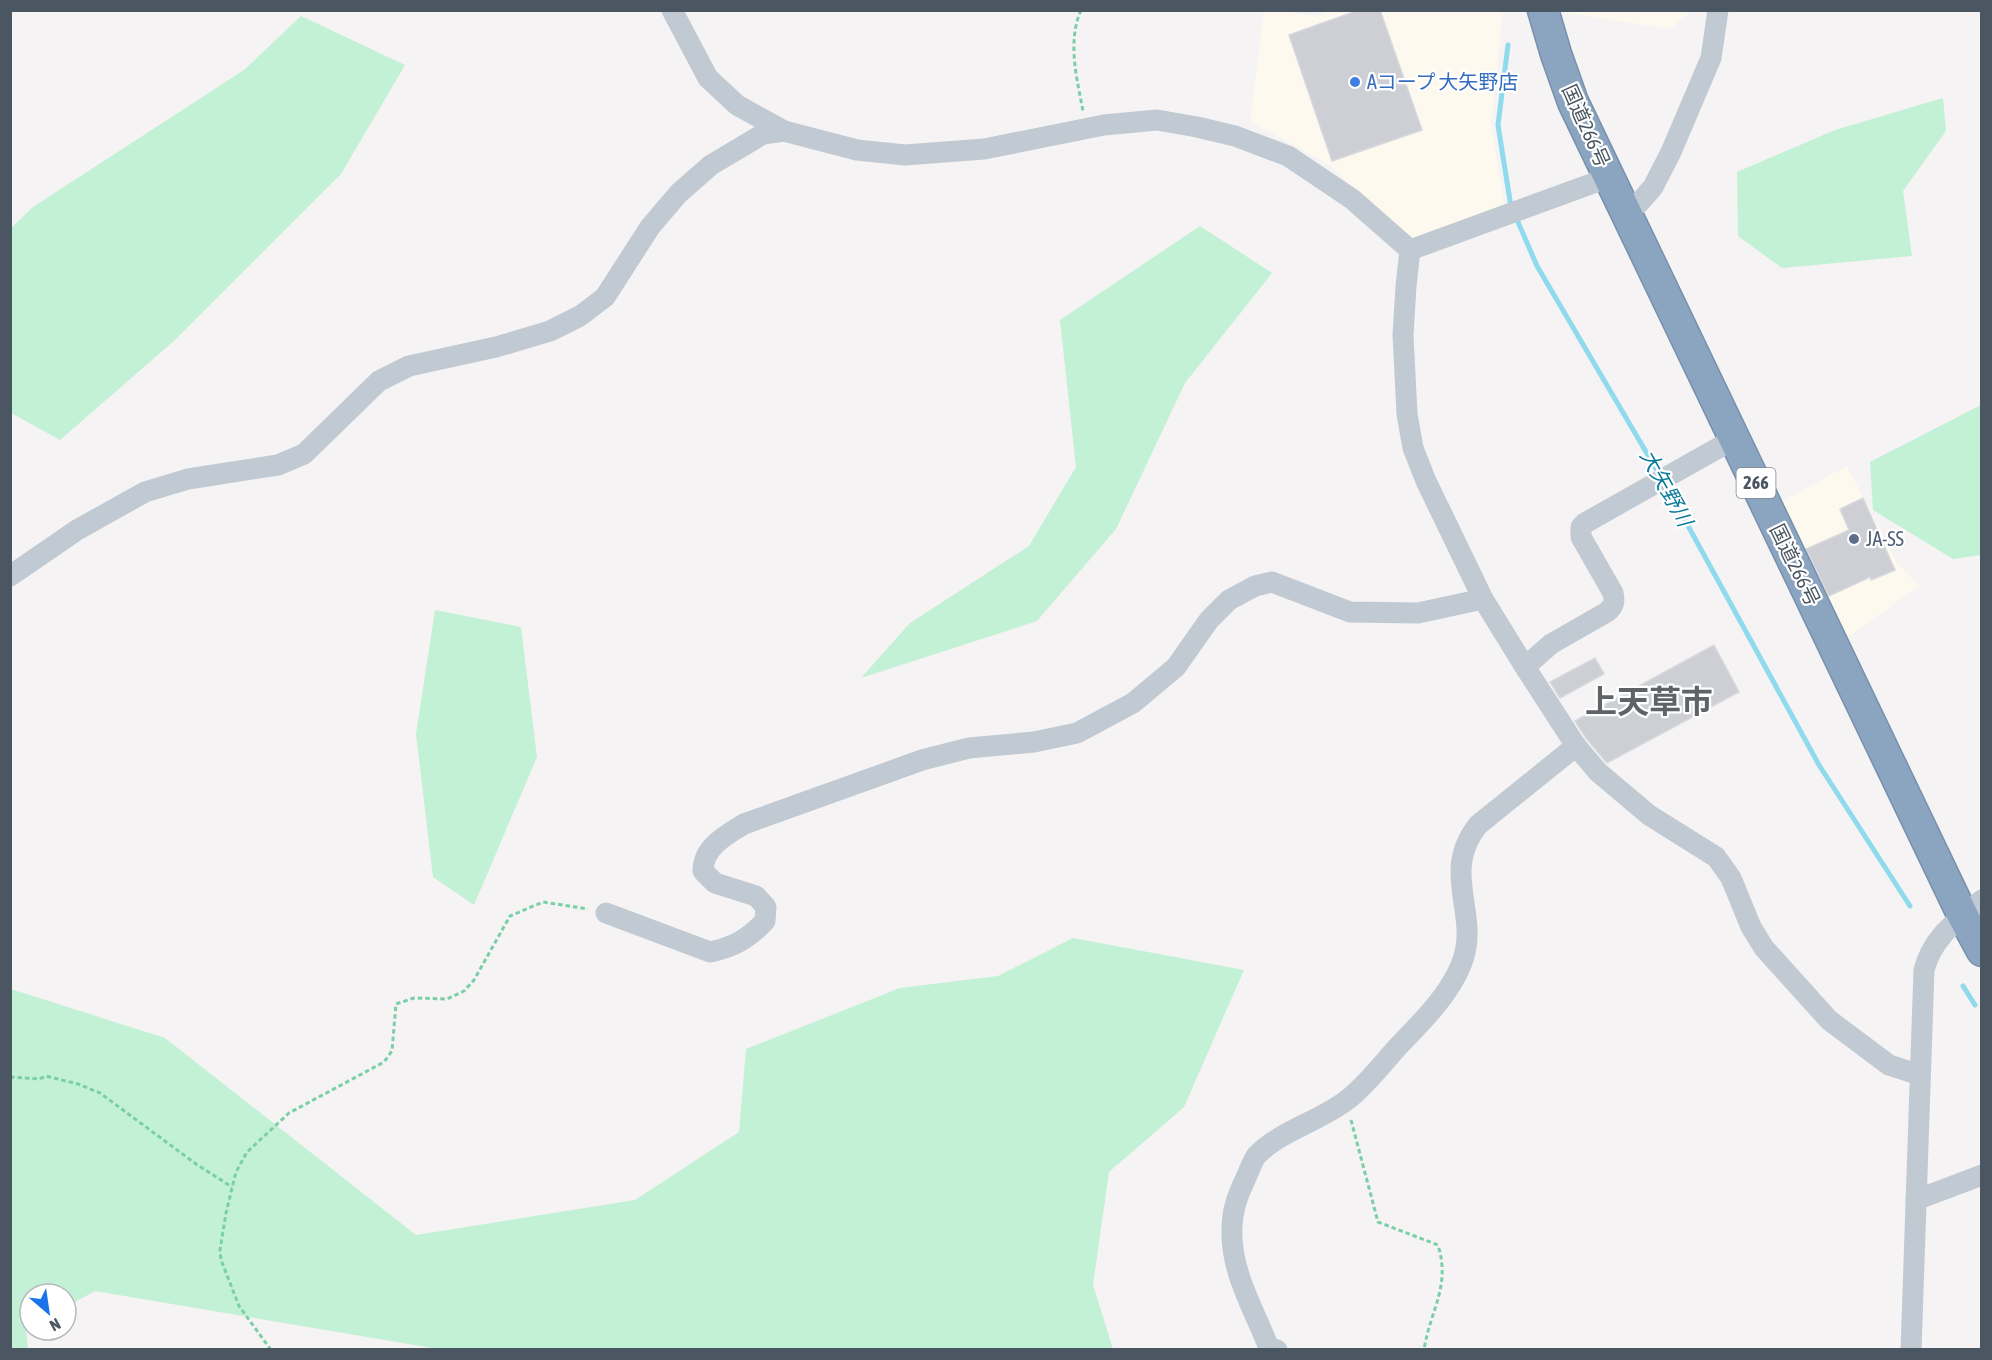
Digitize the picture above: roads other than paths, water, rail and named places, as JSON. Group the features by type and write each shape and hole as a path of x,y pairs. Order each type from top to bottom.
{"highway":[{"name":"国道266号","path":"1543,10 1573,102 1734,439 1972,908 1982,951"}],"street":[{"path":"672,10 708,78 737,105 784,132 857,150 905,154 984,149 1104,125 1157,120 1197,127 1235,136 1288,156 1352,198 1410,250"},
{"path":"1626,211 1639,203 1653,187 1671,152 1711,58 1719,10"},
{"path":"10,576 77,530 145,492 188,479 278,465 304,454 379,381 409,366 507,344 550,331 580,316 605,297 650,227 679,193 711,165 763,134 784,132"},
{"path":"1410,250 1610,177"},
{"path":"1410,250 1403,335 1407,414 1413,448 1426,481 1483,599 1576,746 1598,772 1649,815 1716,857 1731,878 1751,927 1764,948 1829,1020 1889,1065 1920,1075"},
{"path":"1526,667 1551,644 1607,612 1615,601 1613,593 1581,537 1581,527 1734,439"},
{"path":"606,913 710,952 750,938 765,921 766,907 756,896 716,883 703,871 703,860 718,840 744,824 922,760 969,748 1034,742 1077,733 1132,703 1176,667 1209,621 1229,600 1255,586 1272,582 1350,612 1418,613 1483,599"},
{"path":"1277,1350 1269,1348 1237,1272 1232,1227 1238,1194 1256,1156 1293,1130 1346,1101 1440,1001 1461,965 1468,936 1461,880 1461,855 1468,838 1479,825 1576,746"},
{"path":"1911,1350 1924,970 1928,955 1941,935 1972,908"},
{"path":"1916,1200 1982,1175"}],"waterway":[{"name":"大矢野川","path":"1508,45 1498,125 1511,207"},
{"name":"大矢野川","path":"1515,215 1537,266 1659,474"},
{"name":"大矢野川","path":"1664,482 1819,765 1910,906"},
{"name":"大矢野川","path":"1963,986 1975,1005"}],"place":[{"name":"Aコープ 大矢野店","path":"1355,82"},
{"name":"JA-SS","path":"1854,539"}],"district":[{"name":"上天草市","path":"1649,702"}]}
